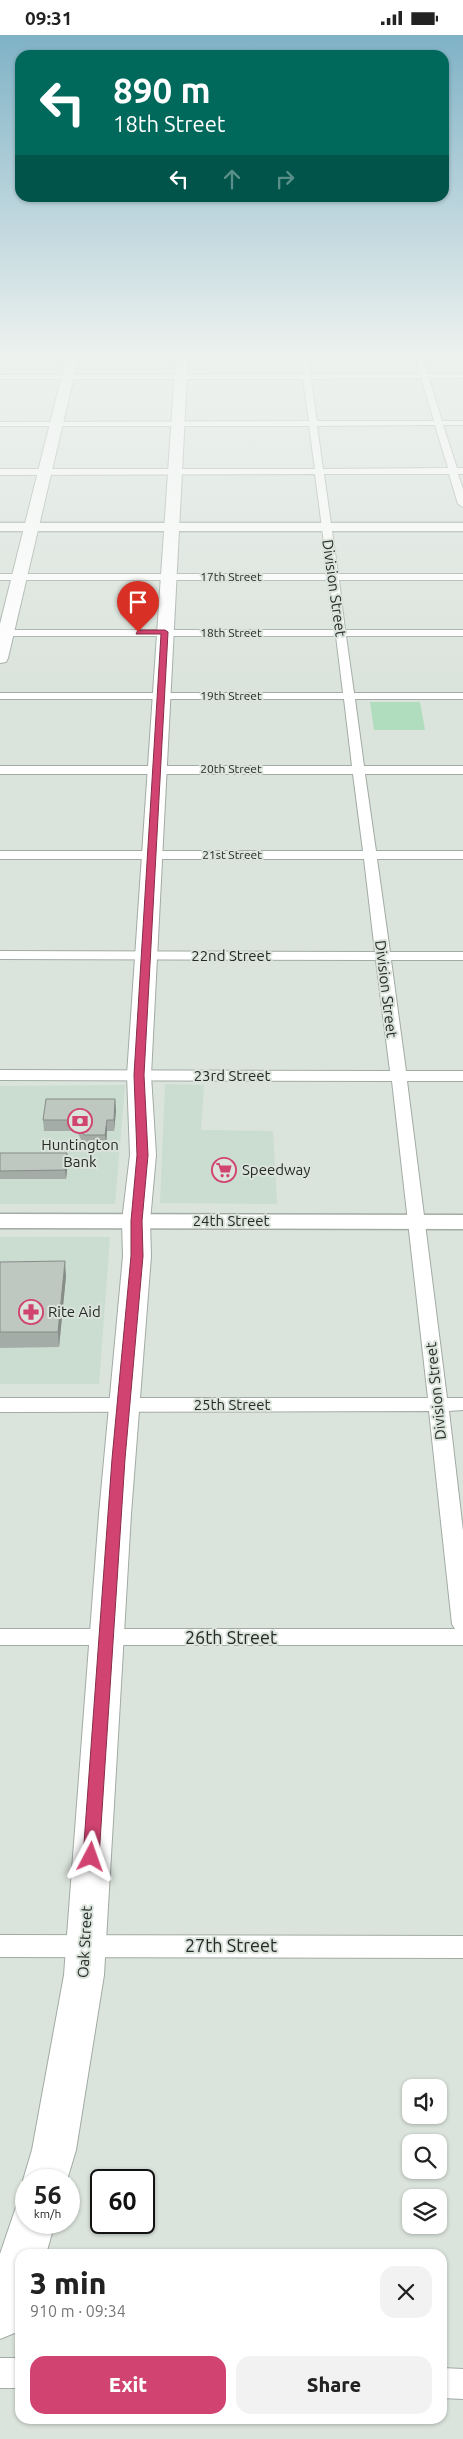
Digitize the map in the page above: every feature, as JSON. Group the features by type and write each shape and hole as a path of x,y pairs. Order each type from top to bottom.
{"main road":[{"path":"0,658 3,633 46,467"},
{"name":"Oak Street","path":"48,2169 54,2151 83,1985 123,1405 137,1256 136,1221 143,1155 139,1075 150,855 162,696 175,467"},
{"path":"24,2249 29,2234"},
{"path":"0,2315 15,2276"}],"street":[{"name":"Division Street","path":"318,467 381,956 418,1222 463,1624"},
{"path":"452,467 463,504"},
{"path":"0,472 463,471"},
{"path":"0,527 463,527"},
{"name":"17th Street","path":"0,577 463,577"},
{"name":"18th Street","path":"3,633 463,633"},
{"name":"19th Street","path":"0,696 463,696"},
{"name":"20th Street","path":"0,770 463,770"},
{"name":"21st Street","path":"0,855 463,855"},
{"name":"22nd Street","path":"0,955 463,956"},
{"name":"23rd Street","path":"0,1075 463,1076"},
{"name":"24th Street","path":"0,1221 463,1222"},
{"name":"25th Street","path":"0,1405 463,1404"},
{"name":"26th Street","path":"0,1637 463,1637"},
{"name":"27th Street","path":"0,1946 463,1947"},
{"path":"0,2373 15,2373"},
{"path":"447,2383 463,2384"}],"shaded area":[{"path":"165,1084 204,1085 201,1130 273,1131 277,1204 160,1203"},
{"path":"125,1085 115,1204 0,1204 0,1086"},
{"path":"0,1237 110,1237 99,1384 0,1384"}],"green space":[{"path":"370,702 420,702 425,730 374,730"}],"building":[{"path":"46,1099 115,1099 114,1120 107,1120 105,1135 84,1135 76,1120 43,1120"},
{"path":"0,1153 67,1153 65,1170 0,1171"},
{"name":"Rite Aid","path":"65,1261 58,1332 0,1332 0,1262"}],"place":[{"name":"Huntington Bank","path":"80,1121"},
{"name":"Speedway","path":"224,1170"},
{"name":"Rite Aid","path":"31,1312"}],"route":[{"path":"91,1857 123,1405 137,1256 136,1221 143,1155 139,1075 165,632 138,632"}]}
